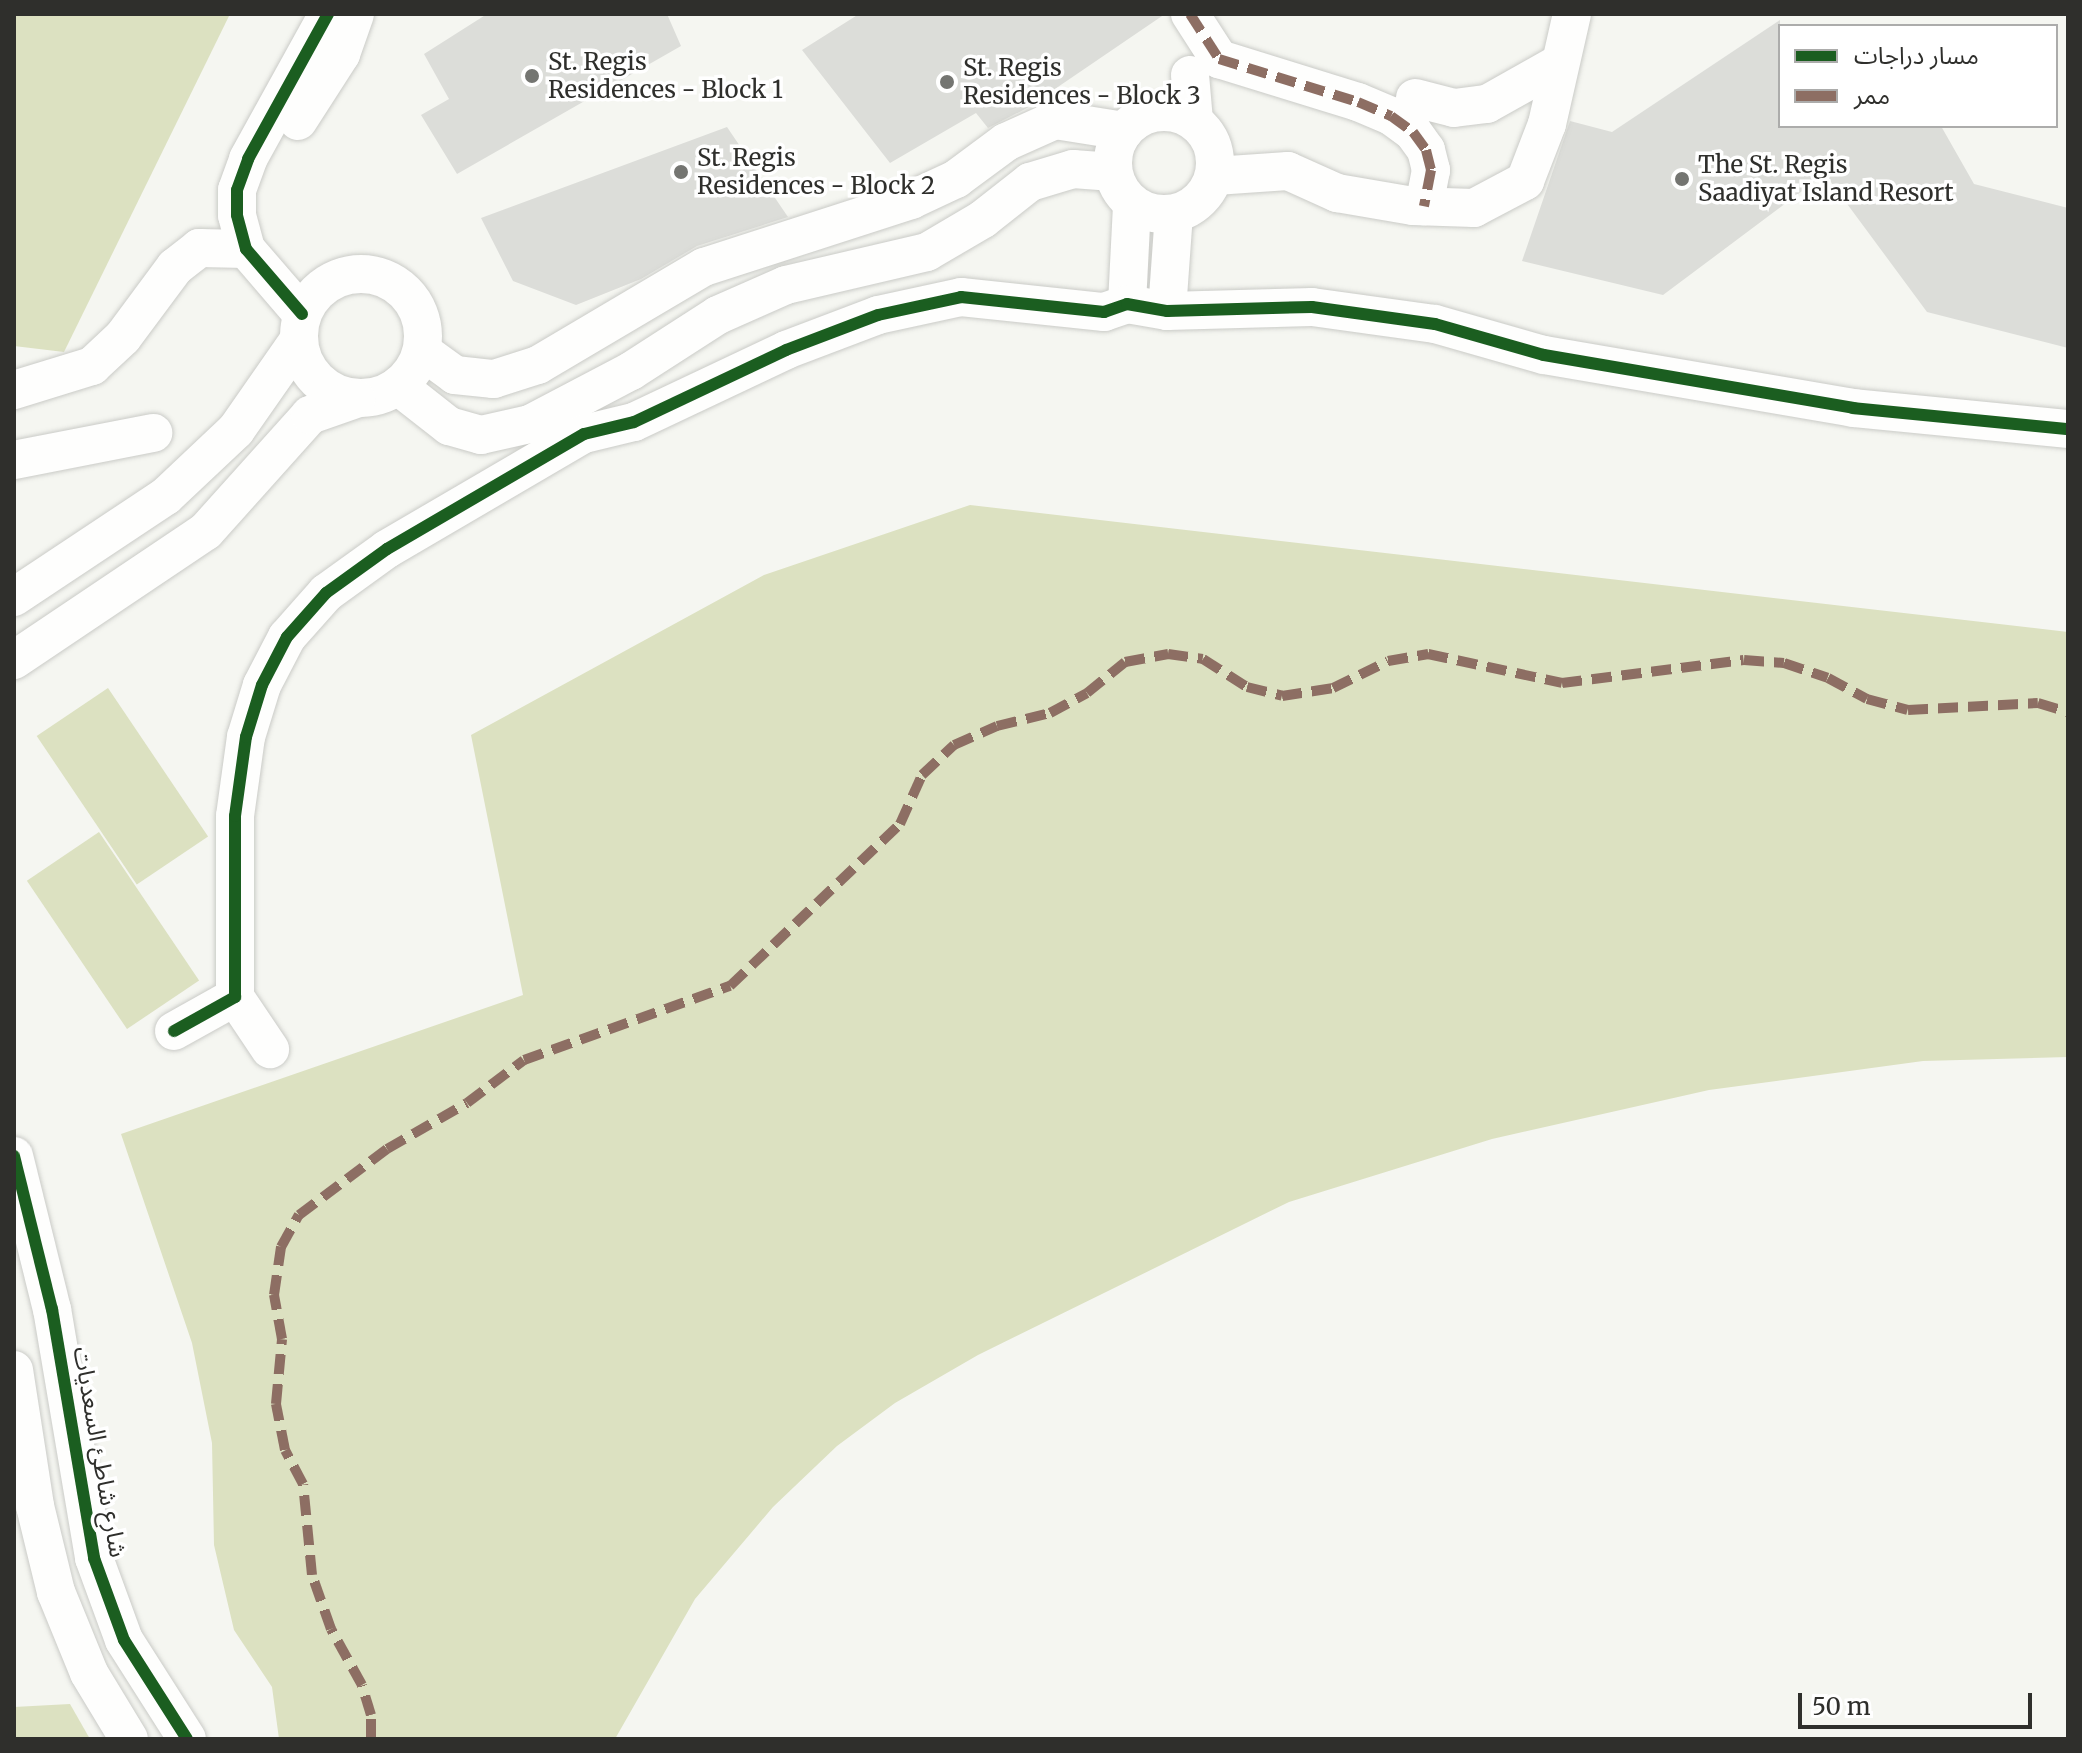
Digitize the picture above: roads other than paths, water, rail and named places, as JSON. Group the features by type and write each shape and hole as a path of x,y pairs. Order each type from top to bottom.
{"street":[{"path":"328,14 248,159 237,190 246,249 300,328 311,374 323,387 356,399"},
{"path":"14,660 206,531 310,415 398,386 422,351 424,330 406,292 369,273 329,282 293,270 268,241 262,205 266,170 326,79 355,14"},
{"path":"1190,14 1219,59 1358,102 1391,116 1413,132 1426,150 1431,170 1424,206"},
{"path":"1215,176 1288,171 1337,193 1424,206 1474,208 1525,181 1547,124 1572,14"},
{"path":"1415,98 1454,108 1487,104 1560,63"},
{"path":"1190,75 1194,121"},
{"path":"398,386 427,412 460,429 481,435 530,424 631,371 718,315 786,285 927,252 983,219 1030,182 1073,169 1122,188 1144,212 1174,214 1200,201 1215,176 1213,145 1194,121 1165,111 1136,120 1124,131 1113,157 1122,188 1127,304"},
{"path":"422,351 455,375 494,379 523,370 704,267 911,200 956,179 1006,142 1055,120 1124,131"},
{"path":"1167,311 1174,214"},
{"path":"14,390 92,366 123,337 175,267 199,248 246,249"},
{"path":"14,597 166,496 236,430 329,282"},
{"path":"270,1049 235,997 235,816 246,737 262,685 287,637 326,593 387,549 584,434 634,422 786,350 878,315 961,297 1104,312 1127,304 1167,311 1312,307 1435,324 1544,355 1853,408 2068,429"},
{"path":"14,460 153,433"},
{"path":"174,1031 235,997"},
{"name":"شارع شاطئ السعديات","path":"14,1156 52,1309 94,1558 124,1640 187,1739"},
{"path":"14,1370 35,1506 56,1592 89,1673 129,1739"}],"place":[{"name":"St. Regis Residences - Block 1","path":"532,76"},
{"name":"St. Regis Residences - Block 3","path":"947,82"},
{"name":"St. Regis Residences - Block 2","path":"681,172"},
{"name":"The St. Regis Saadiyat Island Resort","path":"1682,179"}]}
